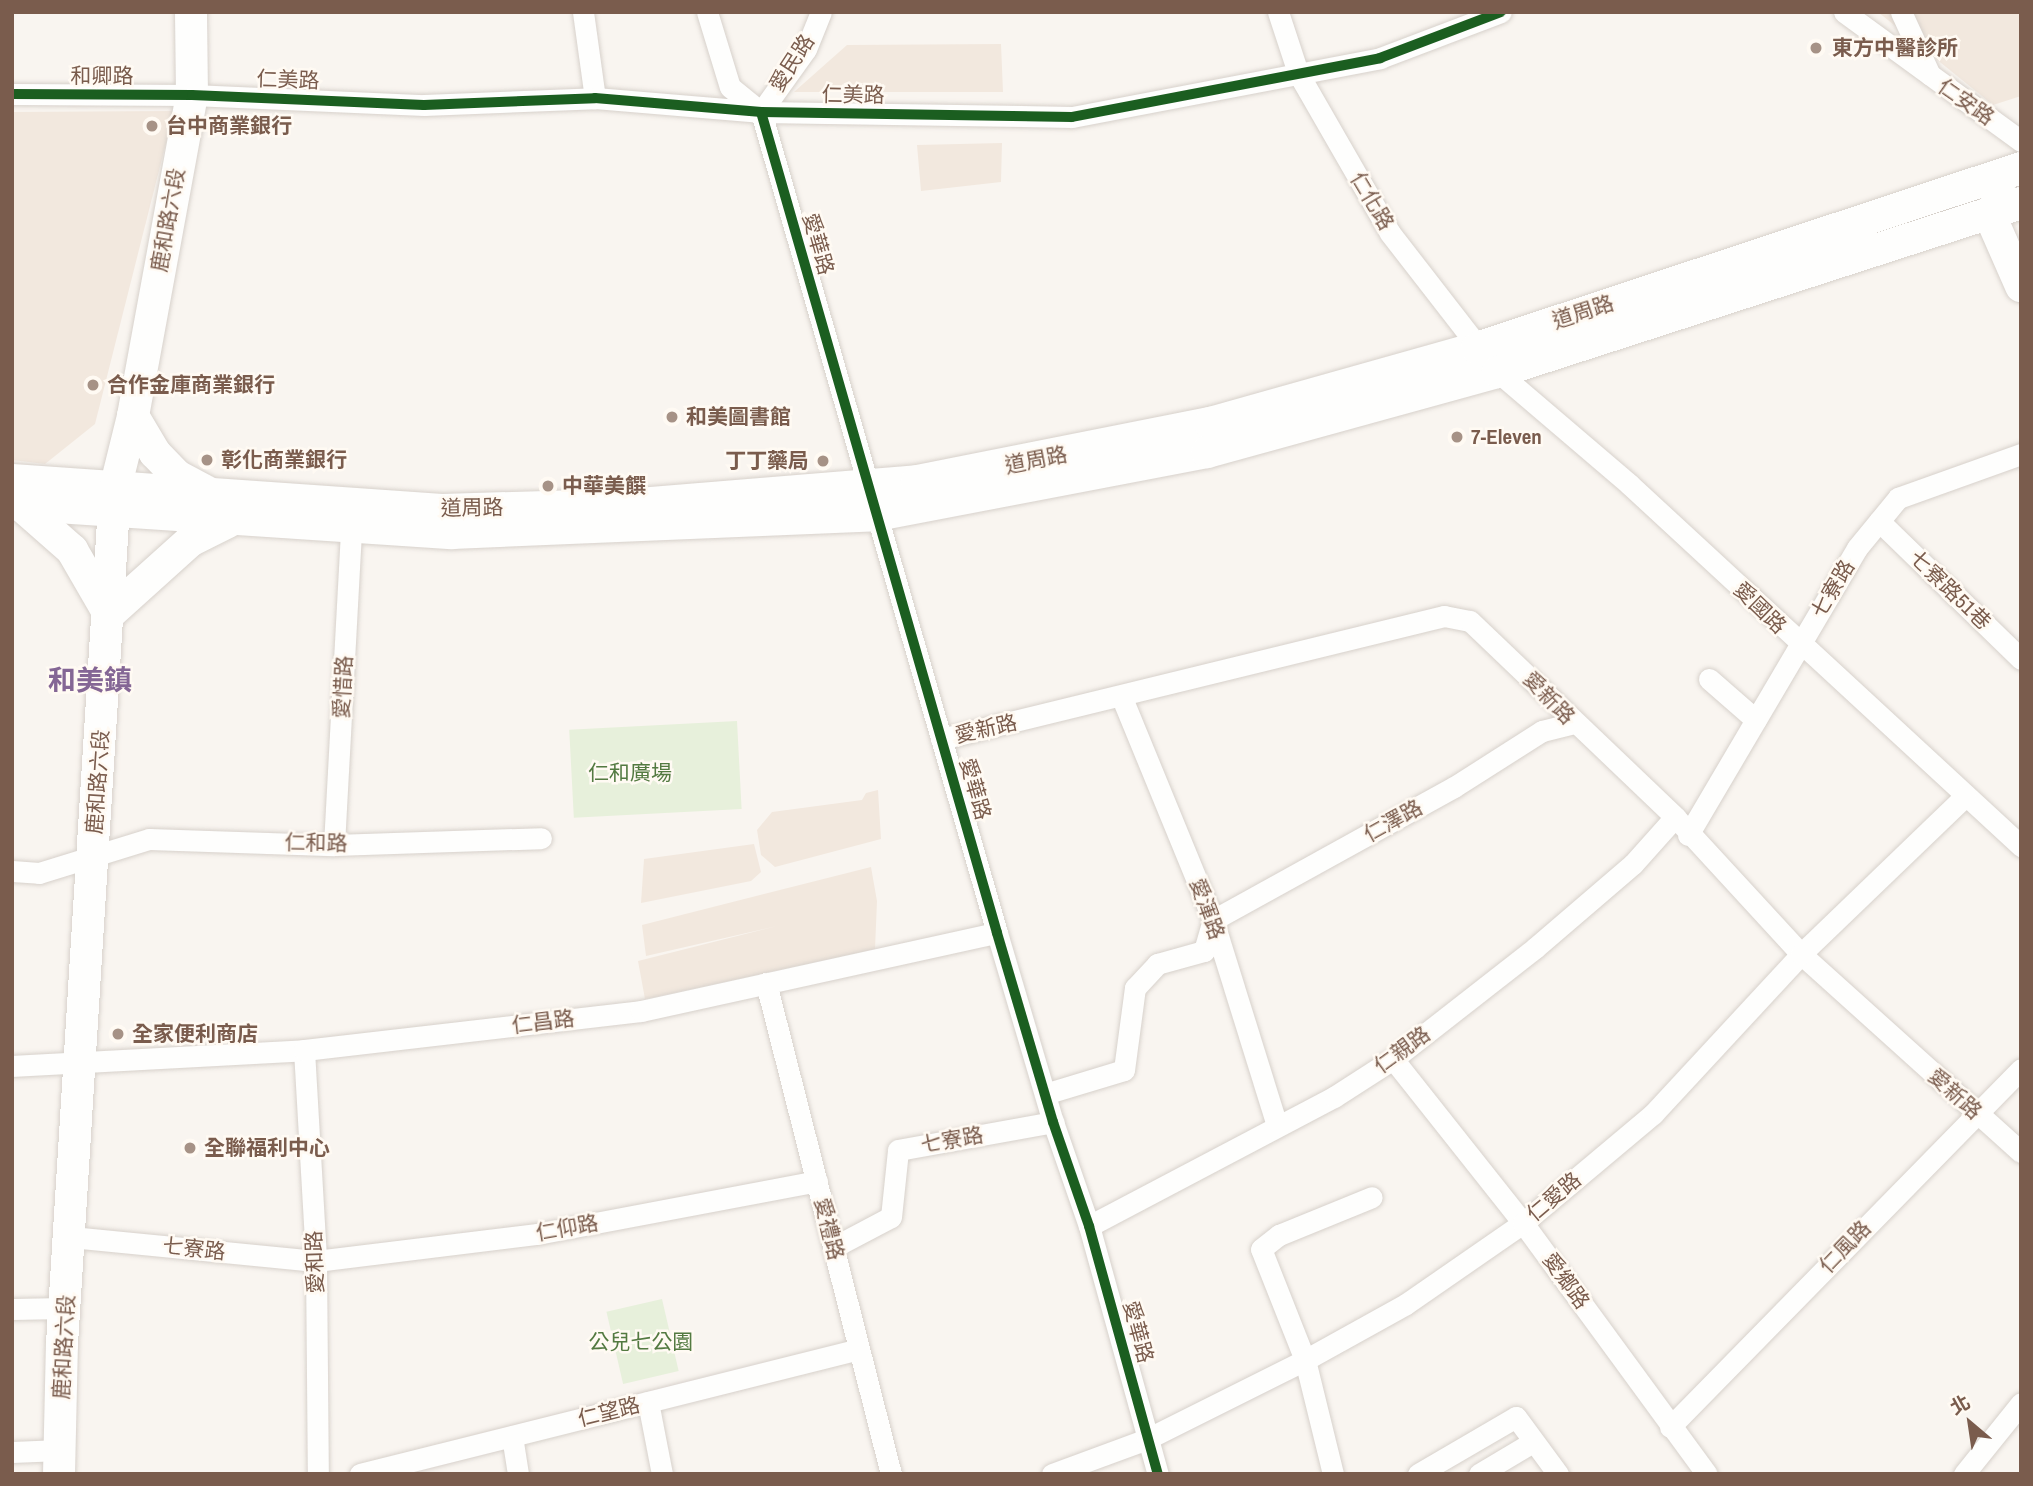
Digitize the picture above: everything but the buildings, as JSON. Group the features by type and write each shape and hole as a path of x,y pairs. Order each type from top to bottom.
{"main road":[{"name":"鹿和路六段","path":"60,1462 64,1308 83,1065 114,501 133,416 192,95 191,12"},
{"name":"道周路","path":"114,501 209,492 442,510 873,501 1210,423 1477,348 2021,168"},
{"path":"2021,184 1989,213 2021,286"},
{"name":"道周路","path":"15,496 114,501 229,522 452,533 873,501 1207,452 1498,372 2021,203"},
{"path":"133,416 155,453 177,476 209,492"},
{"path":"15,496 72,550 109,614 190,541 229,522"}],"street":[{"path":"583,12 595,98"},
{"path":"707,12 730,87 761,112"},
{"name":"愛民路","path":"761,112 806,49 821,12"},
{"name":"仁化路","path":"1278,12 1297,73 1390,233 1498,372"},
{"name":"仁美路","path":"192,95 424,105 595,98 761,112 1072,117 1380,58 1501,12"},
{"name":"仁安路","path":"1844,12 2021,141"},
{"path":"1901,12 1931,77"},
{"name":"和卿路","path":"12,94 192,95"},
{"name":"愛華路","path":"761,112 997,933 1048,1093 1053,1122 1089,1226 1158,1474"},
{"name":"愛國路","path":"1498,372 1629,484 1799,646 2021,846"},
{"name":"七寮路","path":"1688,835 1857,548 1898,498 2021,454"},
{"name":"七寮路51巷","path":"1879,521 2021,659"},
{"name":"愛惜路","path":"334,845 351,529"},
{"name":"愛新路","path":"941,739 1122,698 1245,663 1444,616 1470,621 1487,634 1573,723 1675,817 1688,835 1801,954 2021,1152"},
{"path":"1709,679 1756,720"},
{"name":"愛渾路","path":"1122,698 1213,920 1277,1125"},
{"name":"仁澤路","path":"1213,920 1454,787 1542,731 1573,723"},
{"name":"仁愛路","path":"1052,1474 1147,1439 1305,1360 1406,1304 1524,1223 1653,1114 1801,954 1965,796"},
{"name":"仁親路","path":"1089,1226 1394,1059 1633,864 1675,817"},
{"name":"仁和路","path":"12,871 39,873 149,839 334,845 541,838"},
{"path":"1048,1093 1124,1070 1135,988 1157,964 1204,951 1213,920"},
{"name":"仁昌路","path":"12,1066 83,1065 304,1051 641,1011 997,933"},
{"name":"愛禮路","path":"766,983 891,1474"},
{"name":"愛和路","path":"304,1051 316,1261 318,1474"},
{"name":"愛鄉路","path":"1394,1059 1524,1223 1670,1427 1707,1474"},
{"name":"仁風路","path":"1670,1427 2021,1069"},
{"name":"七寮路","path":"834,1247 891,1217 898,1150 1053,1122"},
{"name":"仁仰路","path":"316,1261 537,1234 817,1181"},
{"path":"1332,1474 1305,1360 1261,1249 1279,1235 1372,1196"},
{"name":"七寮路","path":"71,1237 316,1261"},
{"path":"12,1309 64,1308"},
{"name":"仁望路","path":"360,1474 859,1349"},
{"path":"648,1402 662,1474"},
{"path":"1964,1474 2021,1403"},
{"path":"1418,1474 1516,1417 1558,1474"},
{"path":"512,1436 518,1474"},
{"path":"1479,1474 1533,1442"},
{"path":"12,1452 60,1462"}],"shaded area":[{"path":"1878,12 2021,12 2021,96 1993,105"},
{"path":"1001,44 1003,92 794,92 847,45"},
{"path":"174,111 95,424 45,464 12,460 12,112"},
{"path":"1002,143 1001,182 921,191 917,145"},
{"path":"878,790 881,839 775,867 761,855 757,830 772,812 862,800 866,793"},
{"path":"754,844 761,872 751,881 641,903 644,859"},
{"path":"871,867 877,901 875,949 645,999 638,961 777,926 646,956 642,925"}],"green space":[{"name":"仁和廣場","path":"737,721 742,809 574,818 569,730"},
{"name":"公兒七公園","path":"662,1299 679,1371 623,1384 606,1312"}],"cycle path":[{"path":"12,94 192,95 424,105 595,98 761,112 1072,117 1380,58 1501,12"},
{"path":"761,112 997,933 1053,1122 1089,1226 1158,1474"}],"place":[{"name":"東方中醫診所","path":"1816,48"},
{"name":"台中商業銀行","path":"152,126"},
{"name":"合作金庫商業銀行","path":"93,385"},
{"name":"和美圖書館","path":"672,417"},
{"name":"7-Eleven","path":"1457,437"},
{"name":"彰化商業銀行","path":"207,460"},
{"name":"丁丁藥局","path":"823,461"},
{"name":"中華美饌","path":"548,486"},
{"name":"全家便利商店","path":"118,1034"},
{"name":"全聯福利中心","path":"190,1148"}],"district":[{"name":"和美鎮","path":"90,680"}]}
